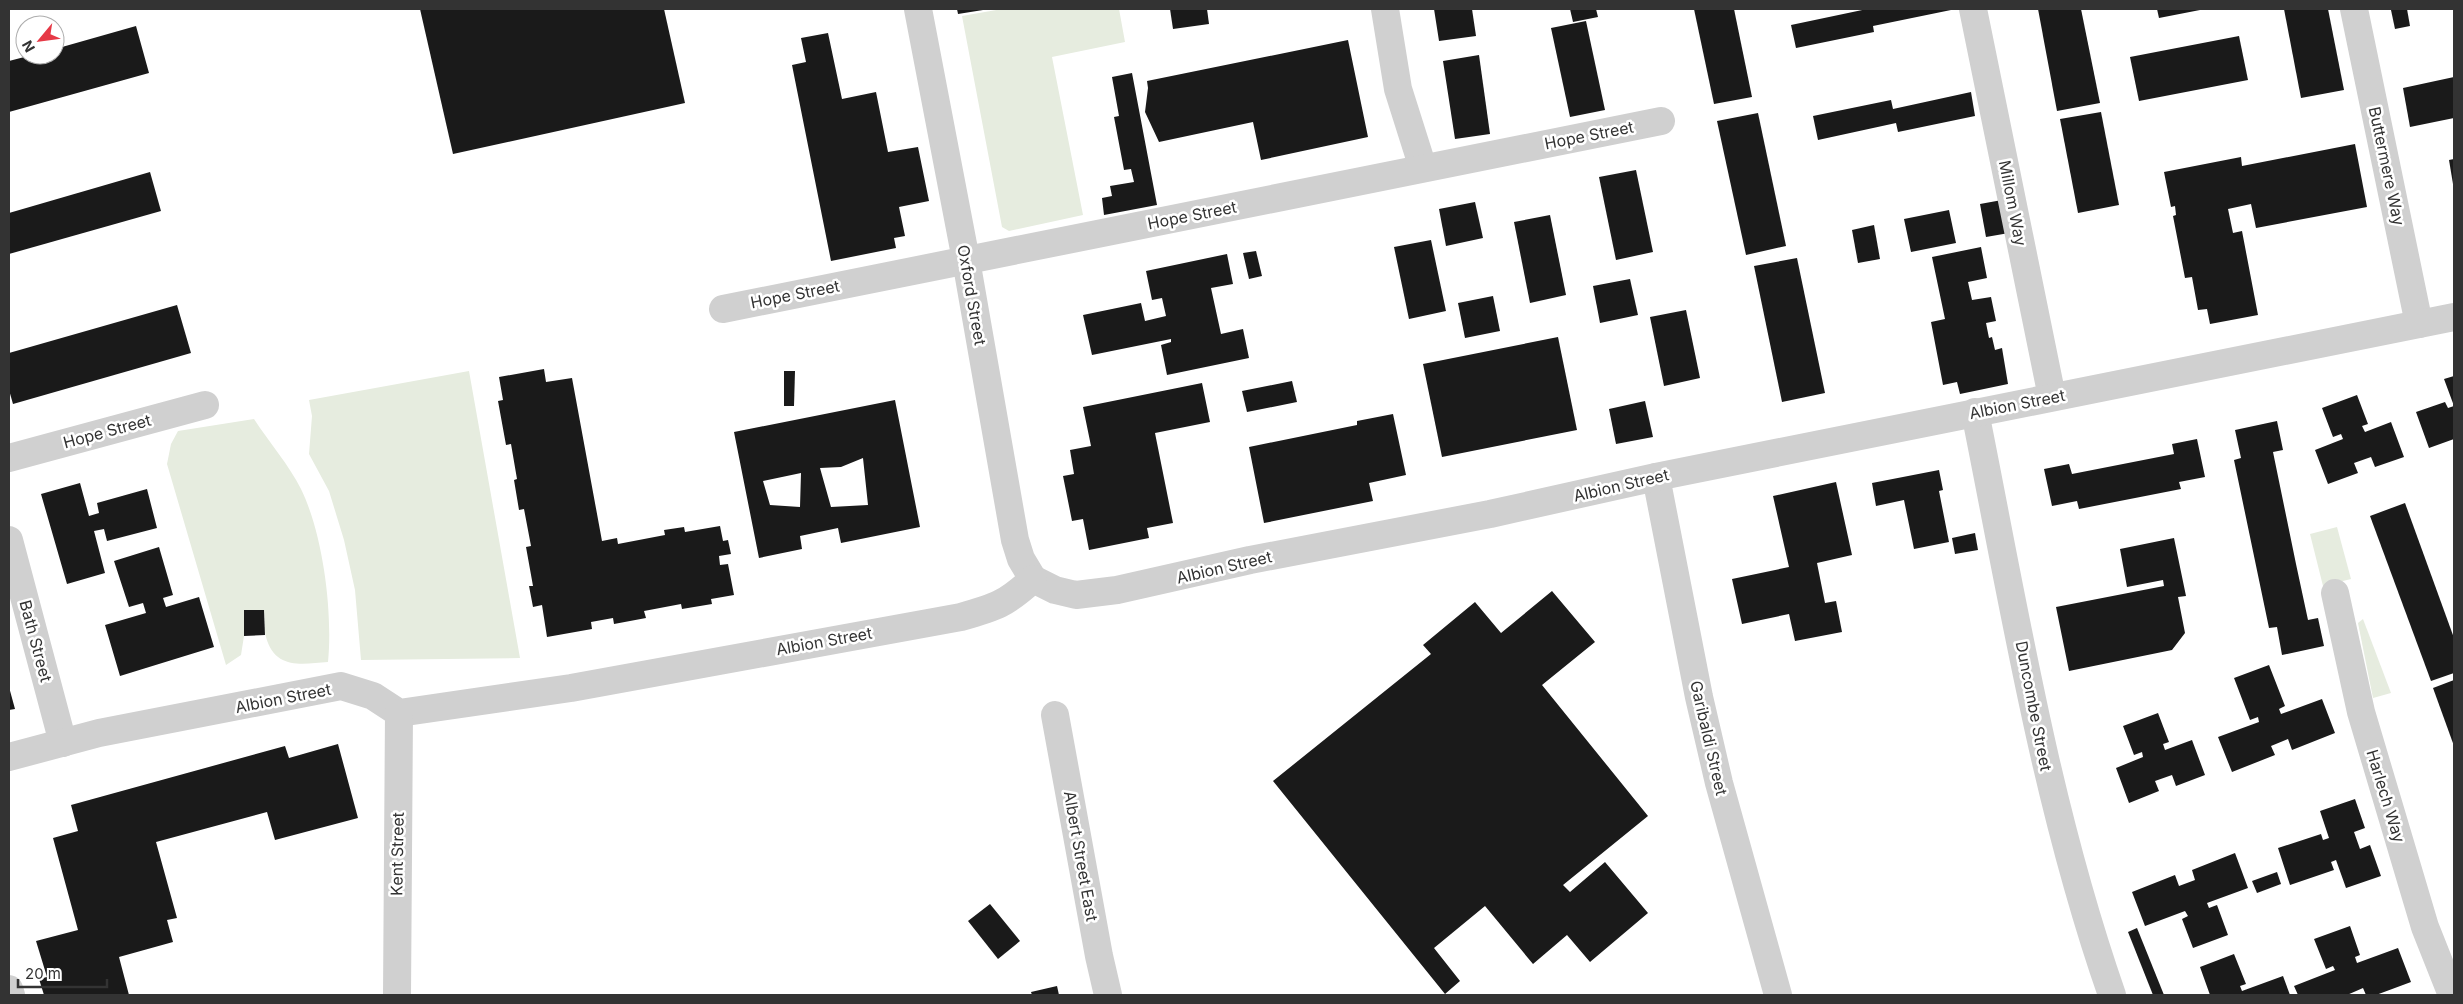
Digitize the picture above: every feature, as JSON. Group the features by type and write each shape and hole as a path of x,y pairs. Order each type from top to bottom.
{"street":[{"name":"Oxford Street","path":"918,9 966,260 1015,540 1021,559 1033,578"},
{"path":"1385,9 1398,89 1423,168"},
{"name":"Millom Way","path":"1974,9 2052,397"},
{"name":"Buttermere Way","path":"2354,9 2419,324"},
{"name":"Hope Street","path":"723,309 1661,121"},
{"name":"Albion Street","path":"9,757 99,733 341,686 373,696 399,713 571,688 961,617 998,607 1033,578 1055,590 1076,595 1118,590 1250,560 1499,512 1656,477 2454,317"},
{"name":"Hope Street","path":"9,458 205,405"},
{"name":"Duncombe Street","path":"1975,412 2051,787 2094,940 2112,995"},
{"name":"Garibaldi Street","path":"1656,477 1710,745 1778,995"},
{"name":"Bath Street","path":"9,540 63,743"},
{"name":"Harlech Way","path":"2335,593 2361,712 2425,926 2452,995"},
{"name":"Kent Street","path":"397,995 399,713"},
{"name":"Albert Street East","path":"1055,715 1099,956 1108,995"},
{"path":"9,988 11,995"}],"shaded area":[{"path":"1002,9 1119,9 1125,42 1052,57 1083,215 1009,231 1002,227 962,16"},
{"path":"469,371 520,658 361,660 355,590 344,540 329,491 309,454 312,416 309,400"},
{"path":"254,419 285,462 309,507 321,550 325,574 329,620 328,662 291,663 276,655 270,648 266,637 264,610 244,611 244,636 241,655 226,665 167,464 171,444 178,431"},
{"path":"2337,527 2351,579 2323,586 2310,534"},
{"path":"2363,619 2391,693 2373,698 2358,623"}],"building":[{"path":"420,9 664,9 685,103 453,154"},
{"path":"957,9 983,9 983,10 958,14"},
{"path":"1170,9 1207,9 1209,24 1173,29"},
{"path":"1434,9 1472,9 1476,36 1439,41"},
{"path":"1570,9 1596,9 1598,17 1573,22"},
{"path":"1694,9 1734,9 1752,97 1714,104"},
{"path":"1867,9 1951,10 1873,26 1874,32 1796,48 1791,25"},
{"path":"2038,9 2081,9 2100,103 2057,111"},
{"path":"2157,9 2200,9 2200,10 2159,18"},
{"path":"2284,9 2328,9 2344,90 2301,98"},
{"path":"2407,9 2410,26 2395,29 2391,10"},
{"path":"1586,21 1605,110 1570,117 1551,28"},
{"path":"136,26 149,73 9,112 9,61 15,59 15,65 65,65 65,46"},
{"path":"828,33 842,99 876,92 888,152 918,147 929,201 899,207 905,236 894,238 896,248 831,261 792,65 806,62 801,38"},
{"path":"2239,36 2248,80 2139,101 2130,57"},
{"path":"1348,40 1368,137 1261,160 1253,122 1159,142 1145,112 1147,81"},
{"path":"1479,55 1490,134 1455,139 1443,61"},
{"path":"1132,73 1157,205 1104,215 1102,198 1112,196 1110,186 1134,182 1131,169 1124,170 1114,117 1119,116 1112,77"},
{"path":"2454,77 2454,118 2410,127 2403,88"},
{"path":"1971,92 1975,116 1898,132 1896,123 1818,140 1813,116 1891,100 1893,109"},
{"path":"2101,112 2119,205 2078,213 2060,119"},
{"path":"1758,113 1786,246 1746,255 1717,121"},
{"path":"2355,144 2367,207 2256,228 2251,204 2228,209 2233,233 2242,231 2258,315 2210,324 2207,309 2198,310 2192,277 2185,278 2173,216 2176,215 2175,206 2171,207 2164,172 2241,157 2242,166"},
{"path":"2454,159 2454,184 2453,184 2449,160"},
{"path":"1636,170 1653,252 1616,260 1599,177"},
{"path":"150,172 161,211 9,254 9,213"},
{"path":"2002,200 2009,233 1986,237 1980,204"},
{"path":"1475,202 1483,238 1446,246 1439,209"},
{"path":"1949,210 1956,243 1911,252 1904,219"},
{"path":"1550,215 1566,295 1530,303 1514,222"},
{"path":"1874,225 1880,259 1858,263 1852,230"},
{"path":"1431,240 1446,311 1409,319 1394,247"},
{"path":"1981,247 1987,278 1968,282 1972,300 1991,297 1996,321 1986,323 1989,338 1992,337 1995,350 2002,348 2008,384 1960,394 1957,382 1943,385 1931,322 1945,319 1932,257"},
{"path":"1256,251 1262,276 1249,279 1243,253"},
{"path":"1227,254 1233,284 1211,288 1221,334 1243,329 1249,358 1167,375 1161,345 1171,342 1171,339 1092,355 1083,315 1141,303 1145,321 1166,316 1162,298 1152,300 1146,271"},
{"path":"1797,258 1825,393 1782,402 1754,266"},
{"path":"1630,279 1638,315 1600,323 1593,286"},
{"path":"1493,296 1500,331 1465,338 1458,303"},
{"path":"177,305 191,353 13,404 9,390 9,353"},
{"path":"1686,310 1700,378 1664,386 1650,317"},
{"path":"1558,337 1577,430 1442,457 1423,364"},
{"path":"544,369 546,382 572,378 602,541 617,538 618,544 665,535 664,530 684,527 685,532 720,526 723,541 728,540 731,554 719,556 720,565 728,564 734,595 711,599 712,604 682,609 681,604 644,611 646,618 614,624 613,618 591,622 592,629 547,637 542,605 533,607 529,586 533,586 526,547 531,546 524,509 519,510 514,480 517,479 511,444 506,445 498,401 503,400 499,377"},
{"path":"784,371 795,371 794,406 784,406"},
{"path":"2454,376 2454,406 2444,379"},
{"path":"1292,381 1297,402 1247,412 1242,391"},
{"path":"1202,383 1210,422 1155,433 1173,523 1147,528 1149,538 1089,550 1083,519 1072,521 1063,476 1074,474 1070,450 1091,446 1083,407"},
{"path":"2357,395 2368,424 2362,426 2365,432 2391,422 2404,457 2375,467 2371,457 2354,463 2358,473 2328,484 2315,450 2343,439 2341,434 2333,437 2322,408"},
{"path":"895,400 920,527 841,543 838,528 800,536 802,549 759,558 734,432","holes":["863,458 868,505 831,507 820,468 841,467","801,473 800,507 770,505 763,481"]},
{"path":"1645,401 1653,437 1616,444 1609,409"},
{"path":"2445,402 2448,408 2454,406 2454,439 2429,448 2416,412"},
{"path":"1393,414 1406,475 1369,483 1373,501 1264,523 1249,447 1357,425 1357,421"},
{"path":"2277,421 2283,450 2273,452 2296,564 2308,620 2318,618 2324,646 2282,655 2277,627 2269,628 2234,460 2241,458 2235,430"},
{"path":"2197,439 2205,477 2179,482 2181,489 2079,509 2077,501 2052,506 2044,469 2069,464 2072,474 2174,454 2172,444"},
{"path":"1939,470 1943,490 1939,491 1949,542 1914,549 1904,500 1876,506 1872,483"},
{"path":"1836,482 1852,555 1817,563 1825,603 1836,601 1842,632 1795,641 1789,614 1742,624 1732,579 1789,567 1773,496"},
{"path":"80,483 89,516 99,513 97,503 147,489 157,528 107,541 104,529 94,531 105,573 67,584 41,494"},
{"path":"2405,503 2454,638 2454,673 2431,681 2370,516"},
{"path":"1975,533 1978,550 1955,554 1952,538"},
{"path":"2174,538 2186,596 2178,597 2185,633 2172,650 2069,671 2056,607 2164,586 2163,580 2127,587 2120,549"},
{"path":"159,547 173,595 163,598 166,607 199,597 214,647 120,676 105,625 146,613 143,603 129,607 114,561"},
{"path":"1552,591 1595,642 1542,685 1648,816 1563,885 1570,892 1605,862 1648,913 1590,962 1567,935 1533,964 1485,906 1434,948 1460,981 1445,994 1273,781 1431,654 1423,645 1475,602 1501,633"},
{"path":"244,610 264,610 265,635 244,636"},
{"path":"2269,665 2285,706 2279,709 2281,714 2322,699 2335,733 2292,750 2288,739 2271,746 2275,755 2232,772 2218,737 2259,722 2258,717 2250,720 2234,678"},
{"path":"2454,680 2454,746 2433,688"},
{"path":"9,687 15,709 9,710"},
{"path":"2158,713 2169,742 2163,744 2165,750 2192,740 2205,775 2176,786 2172,775 2155,781 2159,791 2129,803 2116,768 2143,757 2142,752 2134,755 2123,726"},
{"path":"338,744 358,818 275,840 267,812 156,842 177,918 167,920 173,942 119,957 129,995 44,995 39,979 47,977 36,941 78,930 53,838 78,831 71,805 285,746 289,758"},
{"path":"2355,799 2365,828 2354,832 2360,849 2370,845 2381,876 2346,888 2336,860 2331,862 2334,870 2290,885 2278,848 2321,834 2323,840 2329,838 2320,811"},
{"path":"2235,853 2248,888 2207,903 2209,908 2217,905 2228,935 2193,948 2182,919 2188,916 2185,911 2145,926 2132,892 2175,875 2179,886 2195,880 2192,870"},
{"path":"2277,872 2281,884 2257,893 2252,881"},
{"path":"990,904 1020,941 998,959 968,921"},
{"path":"2350,926 2360,955 2355,957 2357,963 2398,948 2411,982 2376,995 2366,995 2363,988 2347,995 2298,995 2294,986 2335,970 2333,966 2326,969 2314,939"},
{"path":"2137,928 2164,995 2153,995 2128,932"},
{"path":"2234,954 2246,984 2240,986 2242,991 2283,976 2290,995 2210,995 2200,967"},
{"path":"1057,986 1059,995 1032,995 1031,992"}]}
